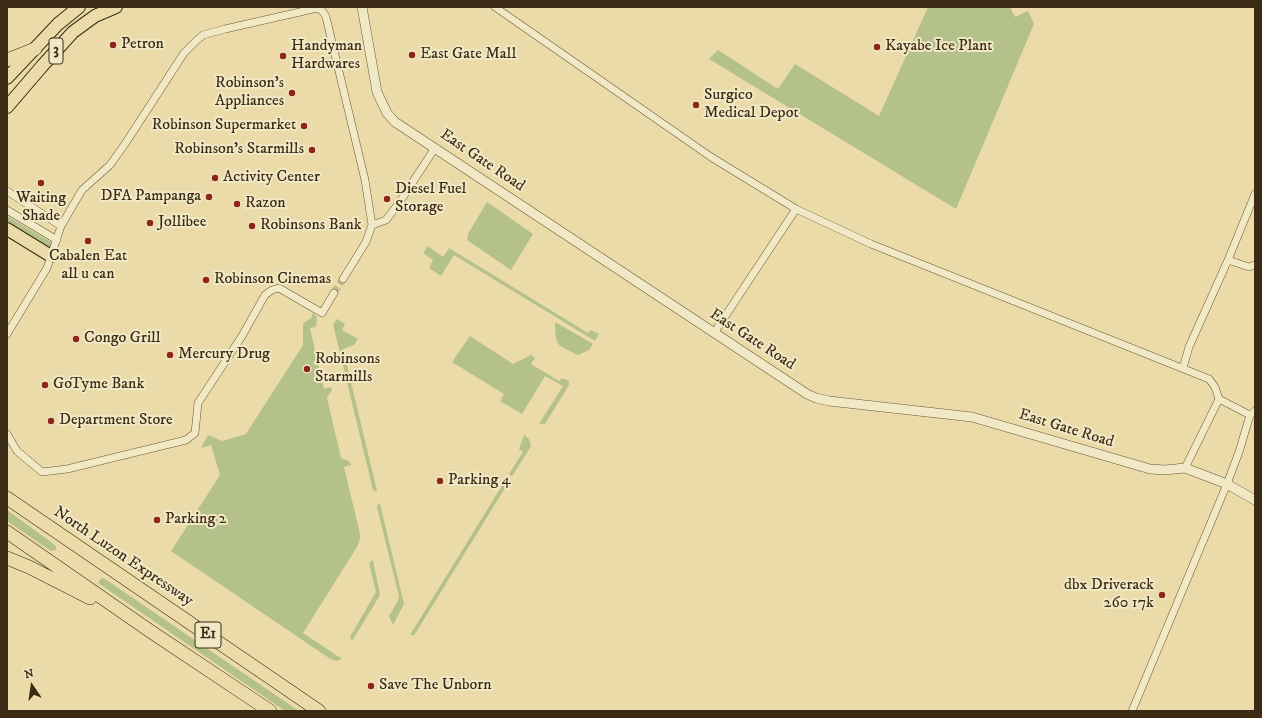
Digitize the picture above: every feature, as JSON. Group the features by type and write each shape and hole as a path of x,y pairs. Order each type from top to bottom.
{"highway":[{"name":"3","path":"7,78 66,17 79,7"},
{"name":"3","path":"7,107 73,32 95,16 116,7"},
{"path":"7,60 35,49"},
{"path":"7,229 51,256"},
{"name":"North Luzon Expressway","path":"7,498 319,711"},
{"name":"E1","path":"7,532 150,631 270,711"},
{"path":"7,558 68,586 150,631"}],"street":[{"name":"East Gate Road","path":"362,7 377,92 387,114 395,122 807,394 829,401 972,416 1150,469 1165,470 1185,468 1227,484 1255,500"},
{"path":"495,7 711,157 796,209 871,244 1209,379 1215,387 1219,399 1185,468"},
{"path":"7,334 47,268 61,226 82,190 110,165 184,53 196,41 204,36 224,28 319,8 324,12 326,17 365,180 372,225 366,242 343,279"},
{"path":"372,225 386,220 399,204 435,148"},
{"path":"7,191 61,226"},
{"path":"1183,368 1189,347 1228,260 1255,194"},
{"path":"714,333 796,209"},
{"path":"7,210 57,240"},
{"path":"1228,260 1249,267 1255,265"},
{"path":"7,434 17,451 42,472 67,469 186,440 195,433 198,403 242,336 265,296 272,290 279,288 322,313 334,293"},
{"path":"1132,711 1227,484 1252,413 1219,399"}],"green space":[{"path":"928,7 1010,7 1015,17 1028,11 1034,24 956,209 709,59 718,50 778,89 795,64 879,116"},
{"path":"487,202 533,234 511,270 467,240 468,234"},
{"path":"7,216 53,244 50,247 47,247 7,222"},
{"path":"428,246 443,257 449,248 588,333 591,330 599,334 595,341 454,255 441,276 429,268 433,260 423,253"},
{"path":"312,313 317,317 316,327 310,328 324,389 331,387 332,390 327,398 341,458 350,462 351,465 344,467 360,534 357,547 303,633 342,659 336,661 329,658 171,551 220,475 211,445 201,448 208,435 222,441 246,434 303,345 303,326 304,323 312,317"},
{"path":"337,319 345,324 342,330 358,339 354,345 343,349 377,491 373,490 333,324"},
{"path":"555,322 593,344 589,350 578,355 558,344"},
{"path":"470,336 513,364 531,355 535,358 531,364 559,381 562,378 569,381 569,385 545,424 539,424 563,386 545,376 522,414 500,401 504,394 452,362"},
{"path":"524,435 529,439 531,446 511,476 509,474 523,452 519,449"},
{"path":"503,484 505,488 415,634 410,635"},
{"path":"379,504 404,604 393,625 389,616 398,601 399,596 377,507"},
{"path":"7,510 55,545 56,550 51,551 7,521"},
{"path":"373,560 380,595 352,641 350,637 376,592 369,563"},
{"path":"102,578 299,711 285,711 101,585 98,582"}],"tunnel":[{"path":"334,293 343,279"}],"place":[{"name":"Petron","path":"113,45"},
{"name":"Kayabe Ice Plant","path":"877,47"},
{"name":"East Gate Mall","path":"412,55"},
{"name":"Handyman Hardwares","path":"283,56"},
{"name":"Robinson's Appliances","path":"292,93"},
{"name":"Surgico Medical Depot","path":"696,105"},
{"name":"Robinson Supermarket","path":"304,126"},
{"name":"Robinson's Starmills","path":"312,150"},
{"name":"Activity Center","path":"215,178"},
{"name":"Waiting Shade","path":"41,183"},
{"name":"DFA Pampanga","path":"209,197"},
{"name":"Diesel Fuel Storage","path":"387,199"},
{"name":"Razon","path":"237,204"},
{"name":"Jollibee","path":"150,223"},
{"name":"Robinsons Bank","path":"252,226"},
{"name":"Cabalen Eat all u can","path":"88,241"},
{"name":"Robinson Cinemas","path":"206,280"},
{"name":"Congo Grill","path":"76,339"},
{"name":"Mercury Drug","path":"170,355"},
{"name":"Robinsons Starmills","path":"307,369"},
{"name":"GoTyme Bank","path":"45,385"},
{"name":"Department Store","path":"51,421"},
{"name":"Parking 4","path":"440,481"},
{"name":"Parking 2","path":"157,520"},
{"name":"dbx Driverack 260 17k","path":"1162,595"},
{"name":"Save The Unborn","path":"371,686"}]}
